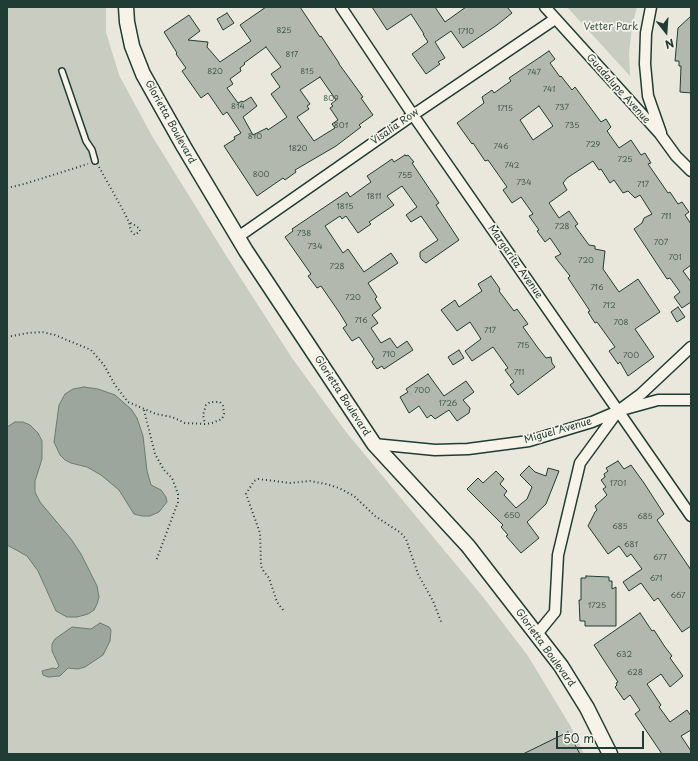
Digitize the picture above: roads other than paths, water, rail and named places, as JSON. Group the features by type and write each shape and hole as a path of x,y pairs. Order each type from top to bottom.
{"street":[{"name":"Glorietta Boulevard","path":"126,7 127,22 132,46 143,74 184,147 238,237 374,444 468,546 561,666 583,702 610,754"},
{"name":"Margarita Avenue","path":"341,7 413,115 691,516"},
{"name":"Guadalupe Avenue","path":"545,7 660,134 676,156 691,171"},
{"path":"651,7 646,33 645,64 648,96 660,132 676,156"},
{"name":"Visalia Row","path":"238,237 555,18"},
{"path":"537,634 555,612 558,555 580,463 618,411 640,394 691,347"},
{"name":"Miguel Avenue","path":"374,444 435,450 468,449 521,442 592,422 618,411 658,400 691,400"}],"lane":[{"path":"62,71 86,141 92,150 95,161"}],"park label":[{"name":"Vetter Park","path":"611,27"}]}
